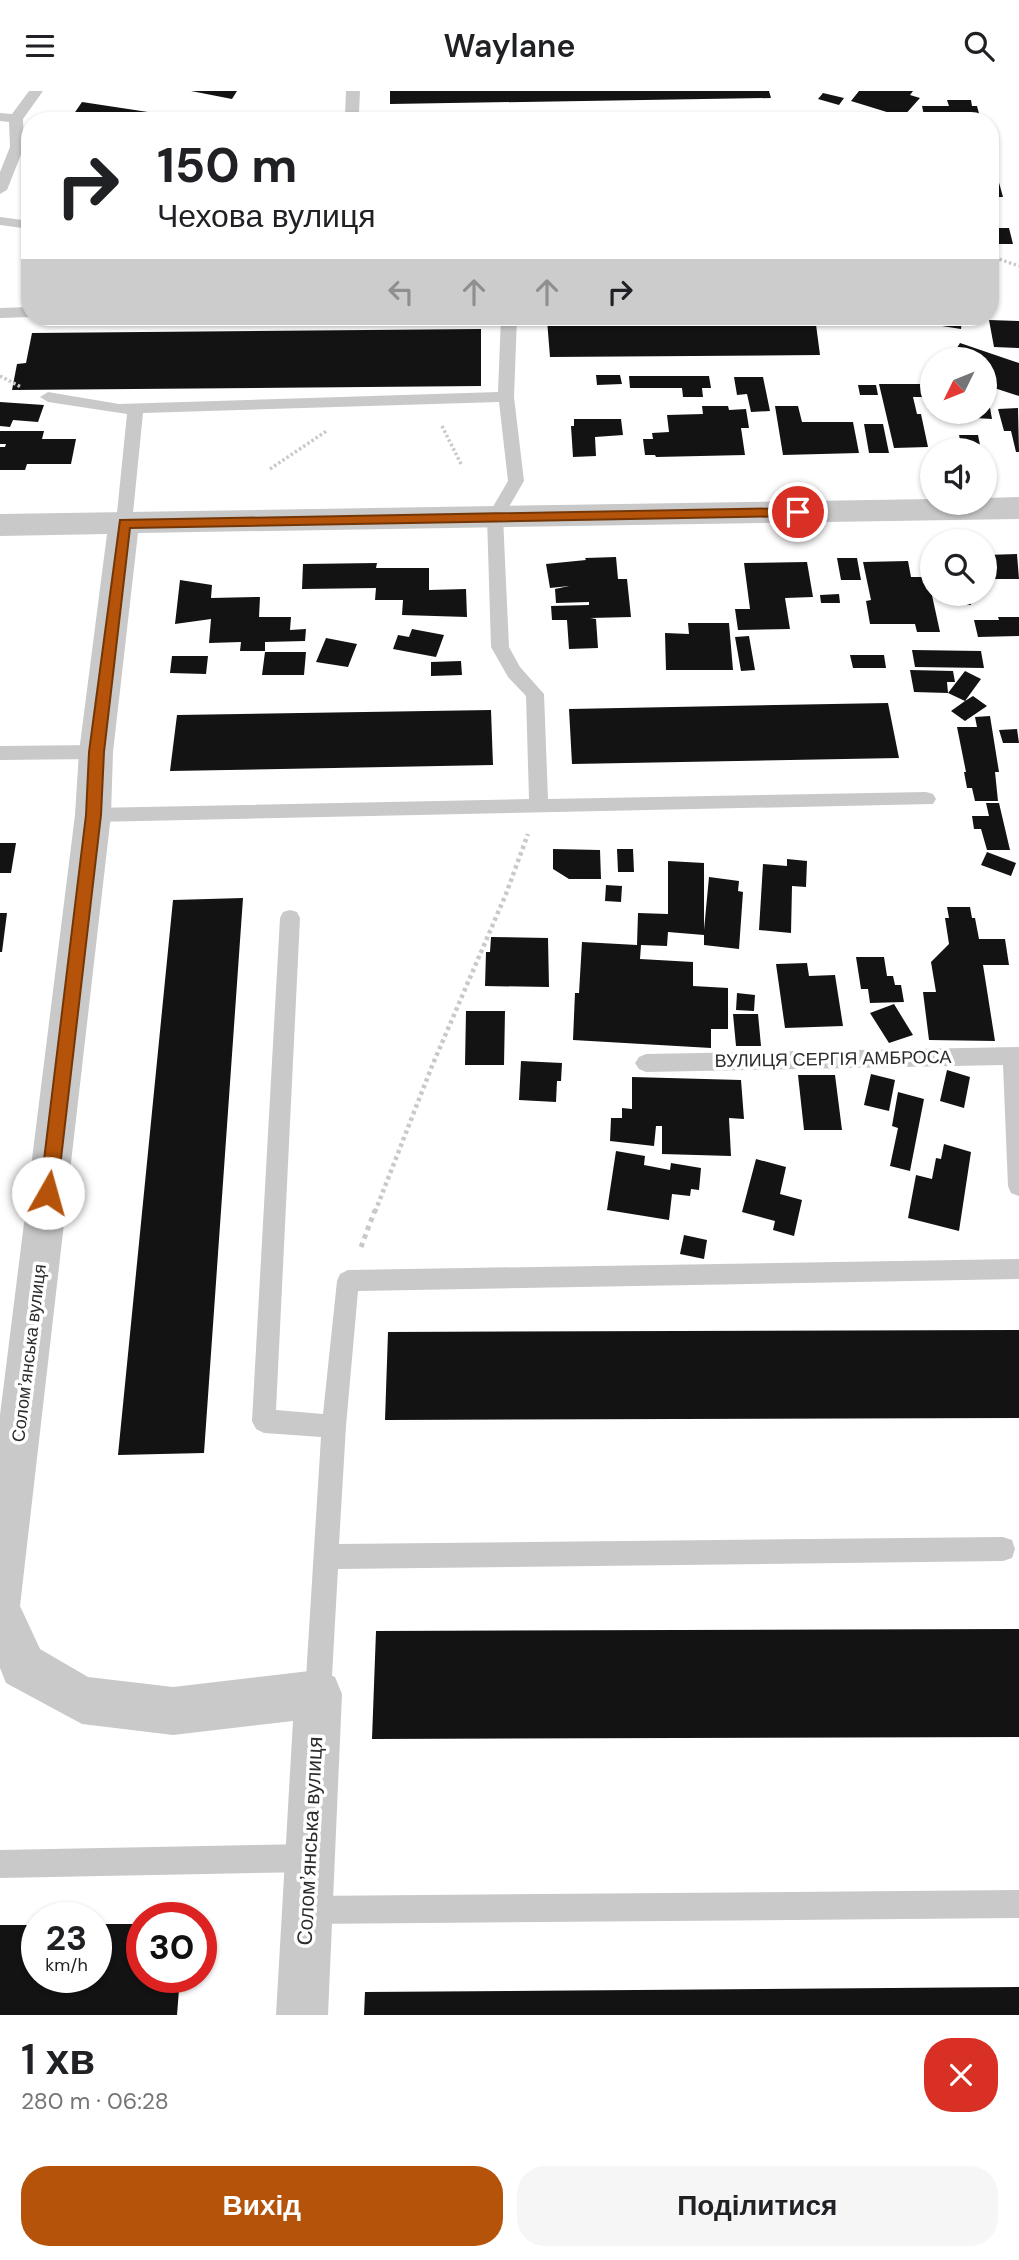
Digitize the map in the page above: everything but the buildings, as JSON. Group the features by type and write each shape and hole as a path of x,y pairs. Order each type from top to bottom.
{"street":[{"path":"0,526 1019,508"},
{"name":"Соломʼянська вулиця","path":"0,1599 93,815 96,752 124,523"},
{"path":"0,1613 23,1665 82,1700 173,1711 318,1694"},
{"name":"Соломʼянська вулиця","path":"302,2015 318,1694"}],"lane":[{"path":"0,190 17,147 16,119 36,91"},
{"path":"352,112 353,91"},
{"path":"0,117 16,119"},
{"path":"0,221 21,224"},
{"path":"0,313 21,312"},
{"path":"509,326 506,397 516,481 495,517 500,647 514,672 535,694 539,806"},
{"path":"48,397 119,408 136,408 506,397"},
{"path":"124,523 136,408"},
{"path":"0,753 96,752"},
{"path":"93,815 926,799"},
{"path":"290,918 264,1422 334,1426"},
{"path":"1016,1056 1019,1187"},
{"name":"ВУЛИЦЯ СЕРГІЯ АМБРОСА","path":"646,1063 1016,1056"},
{"path":"318,1694 334,1426 348,1281 1019,1269"},
{"path":"327,1557 1003,1549"},
{"path":"0,1864 309,1858"},
{"path":"307,1910 1019,1904"}],"path":[{"path":"999,259 1019,266"},
{"path":"428,400 462,466"},
{"path":"270,469 372,401"},
{"path":"348,1281 432,1066 506,894 539,806"}],"route":[{"path":"48,1193 93,815 96,752 124,523 798,512"}]}
